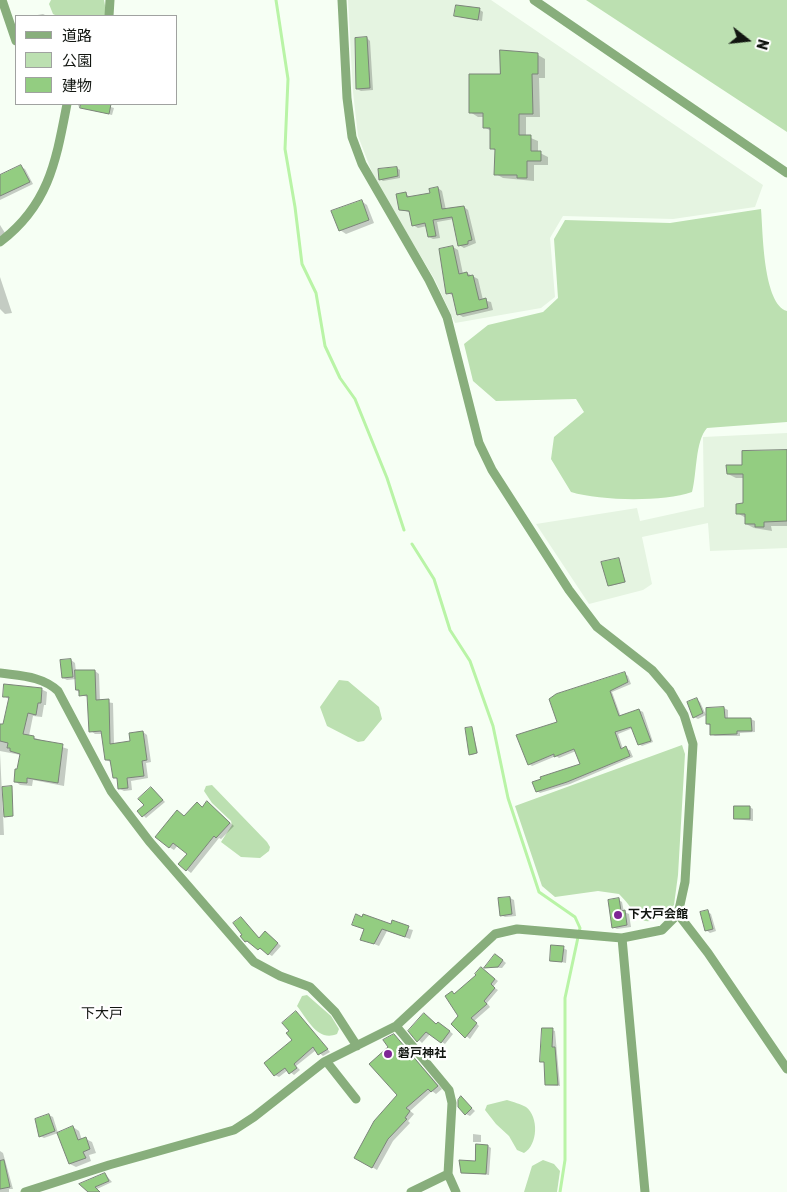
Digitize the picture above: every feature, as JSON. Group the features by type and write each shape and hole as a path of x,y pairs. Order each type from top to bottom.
{"street":[{"path":"2,0 15,38"},
{"path":"109,15 110,0"},
{"path":"26,1192 109,1164 234,1130 254,1117 326,1061 396,1026 494,934 517,929 622,938 662,930 678,914 685,882 694,744 684,715 670,691 652,670 597,627 569,590 492,470 479,443 447,317 430,280 362,164 352,137 346,98 342,0"},
{"path":"534,0 787,173"},
{"path":"0,242 14,231 25,218 36,204 46,184 56,161 67,105"},
{"path":"0,673 36,678 50,684 58,692 111,791 149,841 254,962 280,976 310,987 335,1012 357,1046"},
{"path":"678,914 708,953 787,1069"},
{"path":"622,938 646,1192"},
{"path":"396,1026 449,1090 452,1103 448,1174 456,1192"},
{"path":"326,1061 356,1099"},
{"path":"411,1192 448,1174"}],"shaded area":[{"path":"348,0 491,0 763,185 755,207 673,219 563,216 550,238 555,297 541,308 455,323 435,280 375,180 358,136 353,92"},
{"path":"787,433 787,548 710,551 708,523 642,537 652,584 643,590 589,604 536,524 637,508 640,521 704,507 703,437"}],"green space":[{"path":"51,0 104,0 107,15 55,15 49,4"},
{"path":"586,0 787,0 787,132"},
{"path":"761,209 769,282 779,306 787,311 787,422 707,428 698,449 692,492 649,499 615,499 571,492 551,459 554,437 584,412 576,399 496,401 473,381 464,344 488,325 543,312 558,298 554,239 565,220 670,223"},
{"path":"339,680 348,681 379,707 382,719 364,741 358,742 327,726 320,707"},
{"path":"682,745 685,754 678,875 674,905 654,920 648,921 642,920 619,894 598,891 555,897 542,886 515,806"},
{"path":"212,785 267,842 270,847 269,851 260,858 241,857 221,842 232,825 231,821 212,803 204,791 206,786"},
{"path":"307,995 331,1016 339,1029 337,1034 324,1035 309,1023 297,1006 302,996"},
{"path":"507,1100 526,1107 533,1117 535,1124 534,1138 529,1149 524,1153 517,1150 509,1136 485,1110 487,1105"},
{"path":"543,1160 554,1164 560,1171 557,1192 524,1192 532,1166"}],"building":[{"path":"456,5 480,8 478,20 454,16"},
{"path":"367,37 370,88 356,89 355,38"},
{"path":"500,50 538,53 538,74 532,74 533,114 519,114 519,135 531,135 531,151 541,151 541,161 527,161 527,178 517,178 517,175 494,175 495,149 490,149 490,128 483,128 483,113 469,113 469,74 500,74"},
{"path":"81,105 111,105 109,114 80,108"},
{"path":"21,165 30,182 0,196 0,175"},
{"path":"397,167 398,176 379,180 378,169"},
{"path":"438,187 442,209 464,206 472,240 468,241 468,244 458,246 452,217 433,220 436,236 428,237 425,223 412,226 409,211 399,210 396,194 406,192 407,197 430,193 429,189"},
{"path":"362,200 369,220 339,231 331,211"},
{"path":"453,246 459,274 467,272 468,276 473,275 479,300 486,298 488,308 457,315 452,293 446,294 439,249"},
{"path":"787,450 787,521 764,522 764,527 755,527 755,524 745,524 745,514 736,514 736,504 743,503 743,474 727,474 726,465 742,465 742,451"},
{"path":"619,558 625,582 608,586 601,562"},
{"path":"71,659 73,677 62,678 60,660"},
{"path":"75,670 95,670 96,700 109,699 110,744 130,741 129,733 143,731 147,760 142,761 144,776 127,778 128,788 118,789 117,778 113,778 110,760 105,760 101,731 89,732 87,695 79,696 79,690 76,690"},
{"path":"625,672 628,682 610,691 619,716 639,709 651,741 638,745 631,727 615,732 621,749 626,746 630,756 567,782 536,792 532,782 541,779 540,777 580,764 574,749 554,757 554,754 528,765 516,735 557,722 549,699 556,694"},
{"path":"4,684 42,688 41,703 38,703 36,715 28,713 23,734 34,736 34,739 63,744 58,783 27,778 27,783 14,782 15,769 17,769 20,754 10,751 10,748 7,748 8,743 0,741 0,724 3,724 9,697 3,697"},
{"path":"697,698 703,713 693,718 687,702"},
{"path":"724,707 725,718 751,718 752,731 737,731 737,734 710,735 710,724 706,724 706,708"},
{"path":"472,727 477,753 469,755 465,728"},
{"path":"12,786 13,816 4,817 2,787"},
{"path":"151,787 163,800 142,817 137,811 144,805 138,799"},
{"path":"207,801 230,823 216,838 214,836 186,871 178,864 187,854 173,843 169,848 155,837 177,810 184,816 197,802 202,807"},
{"path":"734,806 750,806 750,819 734,819"},
{"path":"510,897 512,914 500,916 498,898"},
{"name":"下大戸会館","path":"619,898 621,911 625,910 627,925 612,928 608,900"},
{"path":"708,910 713,929 705,931 700,912"},
{"path":"356,914 362,917 363,914 391,924 392,920 409,926 405,937 382,929 374,944 360,940 364,929 352,925"},
{"path":"241,917 259,938 265,931 278,943 268,955 260,948 258,950 247,941 245,942 240,936 242,935 233,923"},
{"path":"551,945 564,946 562,962 550,961"},
{"path":"495,954 503,960 498,967 484,968"},
{"path":"481,967 495,979 491,984 495,988 484,1001 487,1004 471,1018 477,1023 465,1038 451,1024 458,1016 445,996 452,991 454,994 476,975"},
{"path":"296,1011 328,1049 318,1055 313,1047 294,1064 297,1068 289,1074 285,1068 274,1076 264,1063 292,1040 286,1033 289,1031 282,1023"},
{"path":"424,1013 436,1024 438,1022 450,1031 441,1043 426,1032 417,1042 408,1031"},
{"path":"542,1028 553,1028 552,1047 555,1047 558,1085 545,1085 544,1062 540,1062"},
{"path":"394,1034 438,1086 431,1092 428,1089 406,1108 410,1111 405,1118 407,1119 388,1139 372,1168 354,1158 374,1121 397,1095 369,1064 388,1047 383,1040"},
{"path":"461,1096 472,1108 465,1115 458,1107 458,1100"},
{"path":"49,1114 55,1131 39,1137 35,1119"},
{"path":"73,1126 78,1140 86,1137 90,1149 83,1152 86,1158 69,1164 57,1133"},
{"path":"476,1144 488,1145 486,1174 461,1173 459,1160 475,1161"},
{"path":"4,1160 10,1187 0,1189 0,1161"},
{"path":"105,1173 109,1181 95,1187 100,1192 88,1192 79,1184"}],"waterway":[{"path":"276,0 288,79 285,149 302,264 316,293 325,346 340,378 355,399 387,478 404,530"},
{"path":"412,544 434,579 450,630 470,661 493,726 508,798 539,892 575,917 580,928 565,998 565,1160 560,1192"}],"place":[{"name":"下大戸会館","path":"618,915"},
{"name":"磐戸神社","path":"388,1054"}],"district":[{"name":"下大戸","path":"102,1014"}]}
